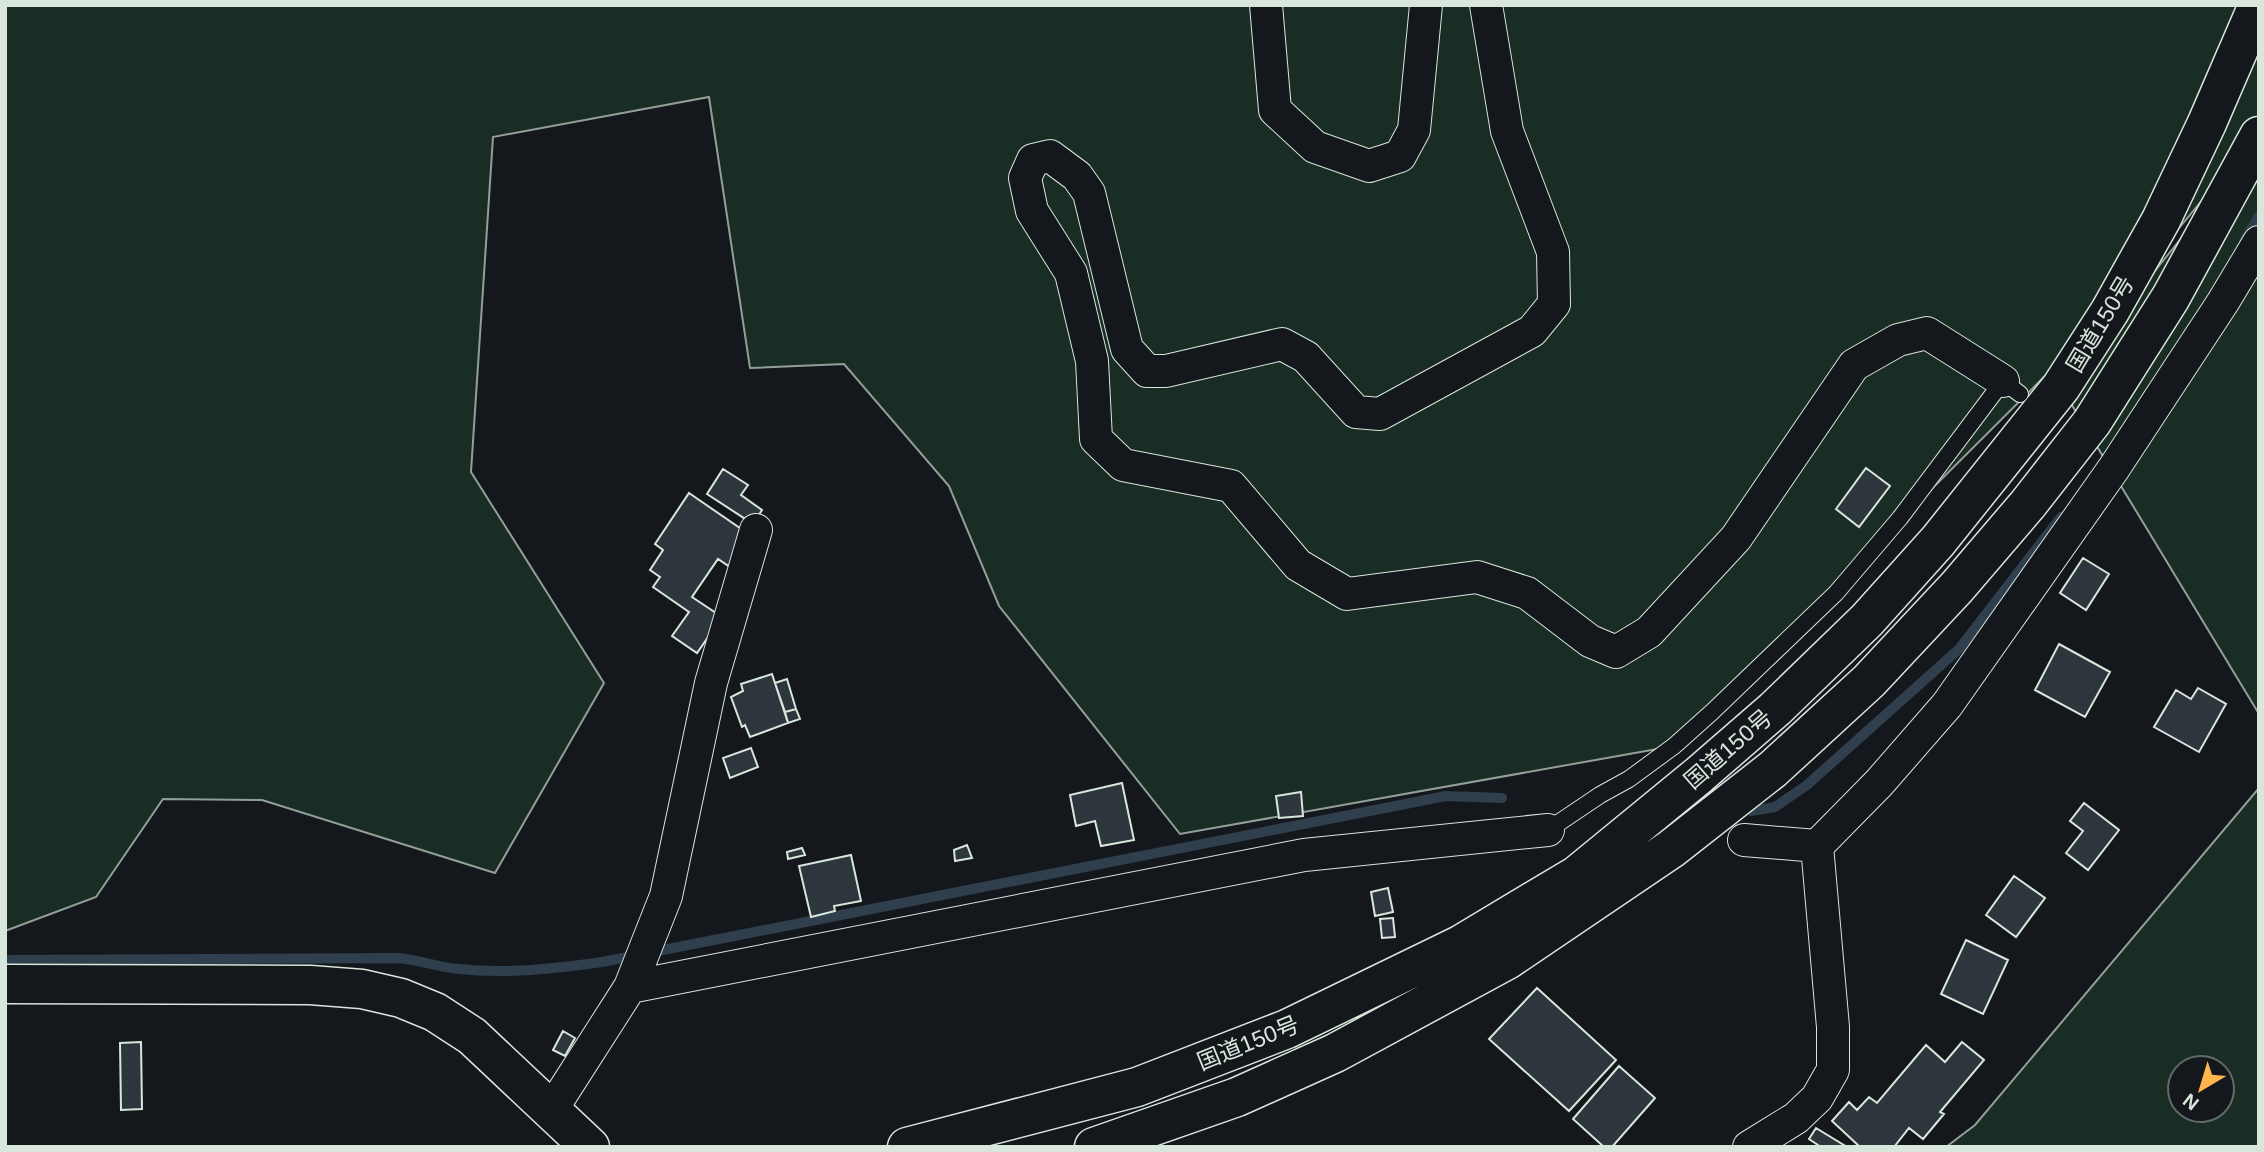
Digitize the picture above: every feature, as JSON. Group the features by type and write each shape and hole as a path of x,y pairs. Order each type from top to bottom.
{"main road":[{"name":"国道150号","path":"907,1147 1137,1087 1287,1029 1460,945 1577,875 1699,775 1775,709 1867,620 1938,541 2061,387 2110,312 2161,220 2258,5"},
{"name":"国道150号","path":"1094,1147 1237,1097 1335,1053 1507,960 1671,849 1773,769 1869,681 1957,587 2028,504 2092,422 2171,297 2259,136"},
{"path":"5,984 310,985 375,992 401,998 435,1012 472,1037 590,1147"}],"street":[{"path":"1266,5 1275,110 1315,148 1369,166 1400,156 1414,130 1426,5"},
{"path":"1486,5 1507,131 1553,252 1554,304 1532,331 1380,414 1356,412 1306,358 1282,344 1166,371 1147,371 1127,349 1089,193 1077,176 1050,156 1033,160 1025,178 1032,211 1071,273 1092,360 1096,439 1123,465 1231,486 1298,565 1347,594 1477,577 1527,593 1590,641 1616,652 1649,632 1736,538 1854,365 1898,340 1927,333 2011,388"},
{"path":"1744,841 1816,846 1879,783 1947,705 2114,468 2223,302 2259,242"},
{"path":"552,1109 630,987 666,896 711,683 756,530"},
{"path":"630,987 1304,855 1548,830"},
{"path":"1749,1147 1796,1118 1817,1098 1833,1069 1833,1027 1816,846"}],"lane":[{"path":"1548,830 1629,779 1674,746 1713,712 1836,593 2011,388"}],"green space":[{"path":"5,5 2259,5 2259,132 2110,311 1674,746 1180,834 999,606 949,486 844,364 750,368 709,97 493,137 471,472 604,683 495,873 262,800 163,799 96,897 5,931"},
{"path":"2259,142 2259,714 2061,387"},
{"path":"2259,788 2259,1147 1946,1147 1975,1125"}],"building":[{"path":"1866,468 1890,486 1859,527 1836,509"},
{"path":"723,469 748,485 741,495 762,510 753,524 707,494"},
{"path":"689,493 750,535 730,567 718,559 692,597 722,617 697,653 672,636 689,612 653,587 660,577 650,570 663,550 655,544"},
{"path":"2083,558 2109,574 2086,610 2060,593"},
{"path":"2059,644 2110,672 2085,717 2035,690"},
{"path":"772,674 788,723 750,737 745,725 742,727 731,697 743,691 741,684"},
{"path":"787,679 796,709 785,712 775,683"},
{"path":"2198,688 2226,704 2199,752 2154,727 2176,690 2191,699"},
{"path":"796,709 800,719 788,723 785,712"},
{"path":"751,748 758,767 730,778 723,758"},
{"path":"1122,783 1134,840 1101,846 1095,821 1076,826 1070,795"},
{"path":"1301,792 1303,816 1279,818 1276,796"},
{"path":"2084,803 2119,830 2088,870 2066,853 2083,831 2070,821"},
{"path":"967,845 972,858 955,861 954,850"},
{"path":"802,848 805,855 788,859 787,852"},
{"path":"851,855 861,901 834,906 835,911 811,917 799,866"},
{"path":"2014,876 2045,898 2016,937 1986,915"},
{"path":"1388,888 1393,912 1375,916 1371,892"},
{"path":"1393,918 1395,937 1382,938 1380,919"},
{"path":"1966,940 2008,960 1983,1014 1941,994"},
{"path":"1537,988 1616,1060 1569,1111 1489,1039"},
{"path":"563,1031 575,1038 565,1056 553,1050"},
{"path":"141,1042 142,1109 121,1110 120,1043"},
{"path":"1962,1042 1984,1060 1940,1112 1944,1114 1923,1139 1909,1128 1894,1147 1860,1147 1832,1121 1849,1102 1857,1110 1869,1097 1877,1103 1926,1045 1945,1062"},
{"path":"1619,1066 1655,1098 1612,1147 1604,1147 1573,1119"},
{"path":"1816,1128 1847,1147 1821,1147 1809,1139"}],"waterway":[{"path":"2244,241 2259,216"},
{"path":"1751,811 1775,807 1807,785 1959,649 2061,517"},
{"path":"5,960 399,958 476,970 512,971 566,967 1446,796 1502,798"}]}
